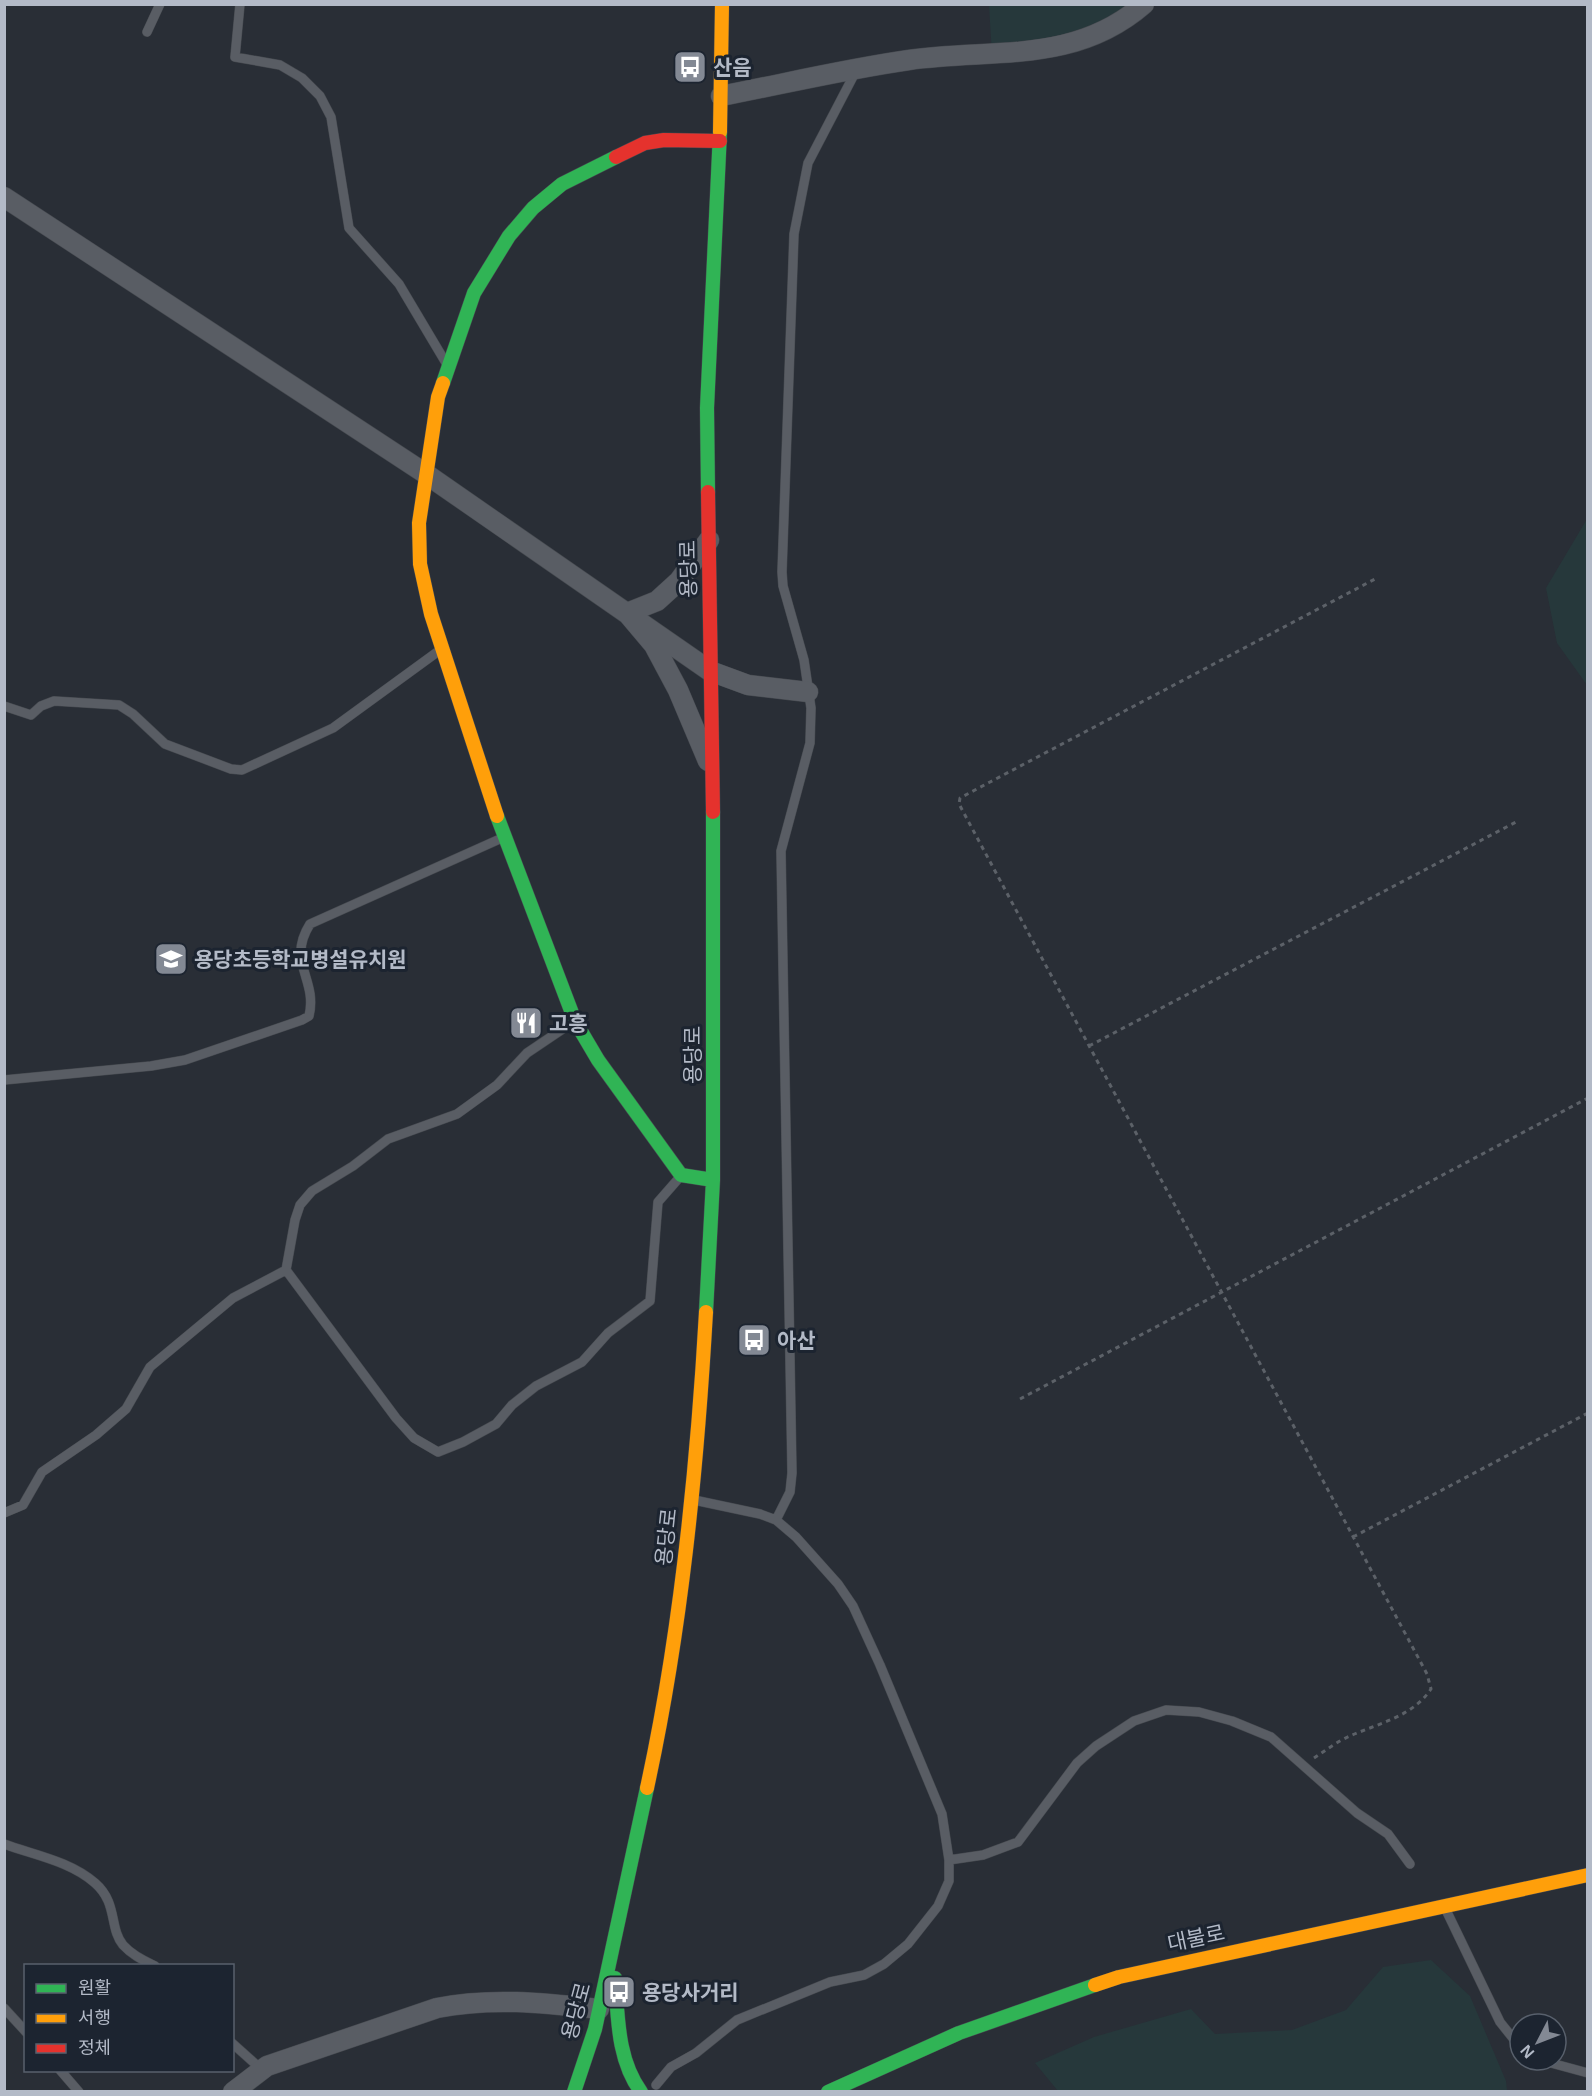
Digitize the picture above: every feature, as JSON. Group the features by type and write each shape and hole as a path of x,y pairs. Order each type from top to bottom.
{"main road":[{"name":"용당로","path":"574,2091 599,2009 660,1729 679,1606 703,1367 713,1180 712,769 707,408 720,141 722,4"},
{"path":"713,1180 681,1175 598,1060 575,1021 504,837 430,614 420,564 419,523 438,397 474,293 509,236 533,208 562,184 645,143 664,140 720,141"},
{"name":"대불로","path":"828,2091 959,2033 1119,1977 1587,1875"},
{"path":"613,1949 620,2036 630,2073 641,2091"}],"street":[{"path":"721,96 910,60 1035,52 1060,47 1115,24 1144,4"},
{"path":"4,196 426,474 711,671 748,685 808,692"},
{"path":"627,613 657,601 679,581 709,540"},
{"path":"627,613 654,645 678,690 712,769"},
{"path":"233,2091 261,2069 410,2016 465,2003 518,2001 599,2009"}],"lane":[{"path":"147,32 159,4"},
{"path":"240,4 235,57 279,65 302,78 320,96 331,117 349,228 399,284 448,367"},
{"path":"776,1520 790,1492 792,1473 781,850 810,743 804,660 783,586 782,572 794,234 808,163 856,71"},
{"path":"4,706 32,715 41,706 54,701 119,705 133,714 165,744 231,769 242,770 333,728 442,649"},
{"path":"4,1080 151,1066 185,1060 302,1020 309,1016 312,1003 299,951 302,937 310,924 504,837"},
{"path":"575,1021 527,1053 497,1085 457,1114 388,1139 353,1166 312,1191 300,1204 286,1270 396,1418 414,1438 438,1452 463,1442 496,1424 512,1405 536,1386 582,1362 591,1348 650,1301 658,1202 681,1175"},
{"path":"4,1513 23,1505 42,1472 96,1436 126,1409 150,1367 233,1298 286,1270"},
{"path":"656,2085 671,2067 696,2054 737,2020 830,1982 864,1975 884,1964 908,1944 939,1906 949,1881 949,1860 942,1814 853,1606 825,1568 796,1537 776,1520 760,1514 691,1500"},
{"path":"949,1860 983,1855 1018,1842 1077,1763 1096,1746 1134,1721 1166,1710 1199,1712 1242,1725 1271,1737 1357,1813 1388,1834 1410,1864"},
{"path":"4,1844 57,1861 94,1882 110,1903 117,1935 123,1945 139,1958 153,1964"},
{"path":"1444,1905 1500,2022 1508,2032"},
{"path":"4,2008 24,2030"},
{"path":"234,2045 261,2069"},
{"path":"1568,2068 1587,2073"},
{"path":"62,2072 79,2091"}],"path":[{"path":"1302,1765 1348,1736 1407,1711 1422,1701 1431,1689 1427,1674 959,804 960,798 1375,579"},
{"path":"1089,1046 1516,822"},
{"path":"1020,1399 1587,1098"},
{"path":"1353,1537 1587,1413"}],"shaded area":[{"path":"989,5 1144,5 1115,24 992,55"},
{"path":"1587,519 1587,685 1557,643 1546,588"},
{"path":"1431,1960 1470,1996 1506,2081 1507,2091 1058,2091 1035,2063 1094,2037 1191,2009 1215,2034 1292,2030 1346,2010 1383,1967"}],"traffic: fast":[{"path":"708,492 707,408 720,132"},
{"path":"443,383 474,293 509,236 533,208 562,184 616,157"},
{"path":"706,1312 713,1180 713,812"},
{"path":"497,816 575,1021 598,1060 681,1175 713,1180"},
{"path":"574,2092 595,2029 647,1788"},
{"path":"615,1978 618,2023 623,2052 627,2066 641,2092"},
{"path":"828,2092 959,2033 1095,1985"}],"traffic: slow":[{"path":"720,132 722,4"},
{"path":"443,383 438,397 419,523 420,564 431,614 497,816"},
{"path":"647,1788 669,1670 686,1551 698,1432 706,1312"},
{"path":"1095,1985 1119,1977 1588,1875"}],"traffic: jam":[{"path":"616,157 645,143 664,140 720,141"},
{"path":"708,492 713,812"}],"place":[{"name":"산음","path":"690,67"},
{"name":"용당초등학교병설유치원","path":"171,959"},
{"name":"고흥","path":"526,1023"},
{"name":"아산","path":"754,1340"},
{"name":"용당사거리","path":"619,1992"}]}
